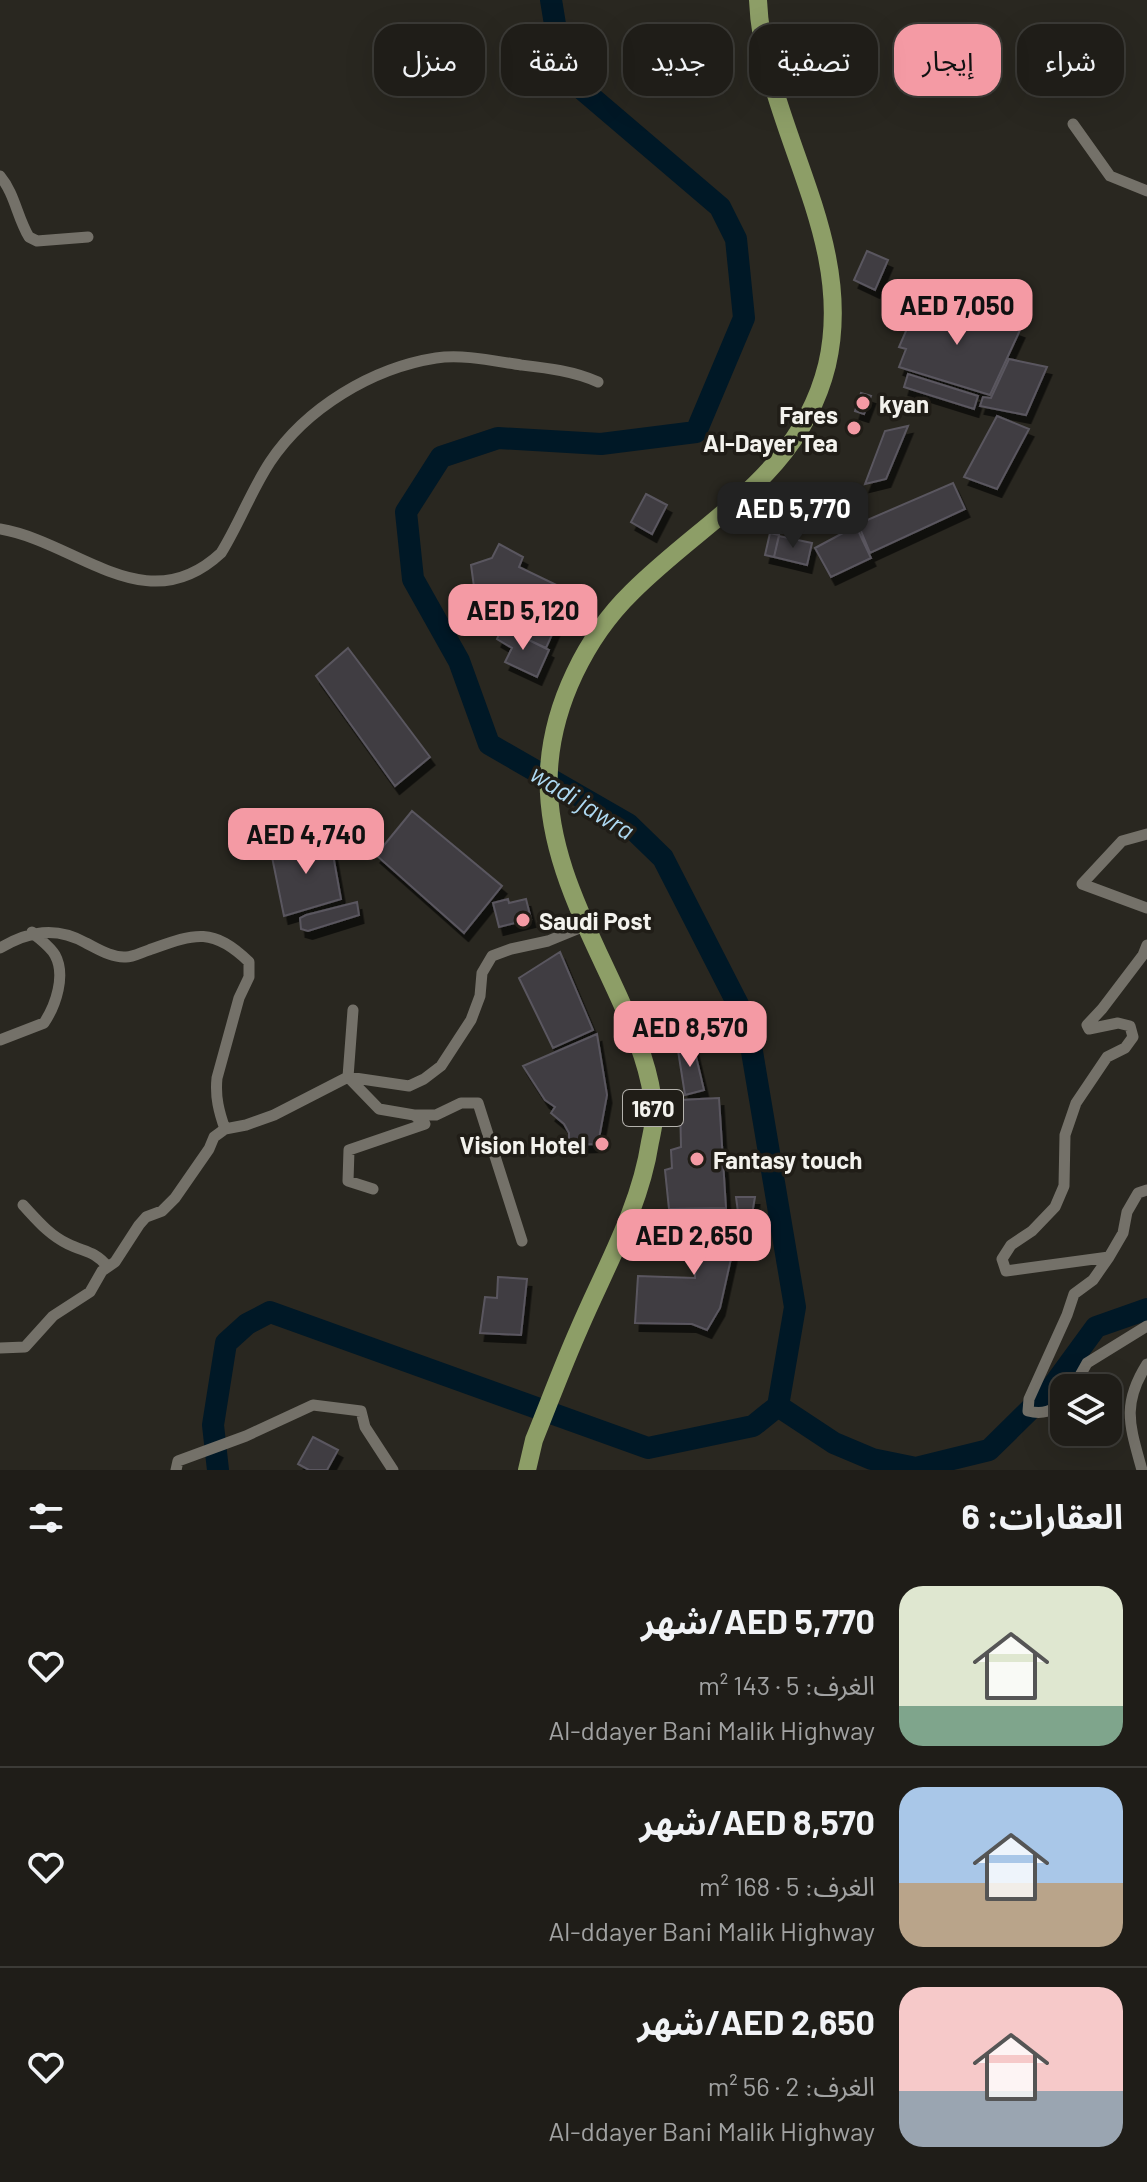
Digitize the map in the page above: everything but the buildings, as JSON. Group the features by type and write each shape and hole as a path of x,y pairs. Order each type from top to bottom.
{"main road":[{"name":"1670","path":"527,1470 534,1440 646,1172 654,1114 646,1061 570,889 558,849 549,770 557,725 576,670 606,620 634,589 741,499 778,463 817,399 827,362 833,318 830,262 813,198 772,83 759,27 758,0"}],"street":[{"path":"1073,124 1110,176 1147,191"},
{"path":"0,176 13,195 17,213 29,237 37,241 88,237"},
{"path":"0,529 35,538 119,577 136,581 178,578 209,565 221,553 271,461 305,423 322,407 372,378 407,365 439,358 540,367 584,375 598,382"},
{"path":"1147,834 1122,841 1082,884 1147,908"},
{"path":"0,1348 25,1347 53,1316 90,1292 146,1217 162,1211 175,1198 214,1137 225,1129 274,1115 348,1077 409,1086 424,1079 441,1066 471,1020 480,996 482,973 492,956 548,941 587,925"},
{"path":"0,948 32,932 59,931 100,950 128,958 192,937 212,936 233,947 249,962 249,977 239,998 217,1078 217,1100 225,1129"},
{"path":"0,1040 44,1023 55,1000 60,969 54,953 32,932"},
{"path":"1109,1257 1006,1271 1002,1259 1011,1245 1032,1231 1055,1207 1064,1186 1065,1135 1076,1103 1107,1057 1125,1048 1133,1037 1130,1026 1118,1023 1089,1029 1087,1025 1111,998 1147,945"},
{"path":"353,1010 348,1077 379,1109 436,1115 461,1103 478,1103 522,1241"},
{"path":"373,1189 348,1181 349,1150 425,1124 414,1115"},
{"path":"1050,1411 1039,1414 1028,1411 1029,1399 1074,1294 1093,1280 1123,1233 1127,1212 1138,1193 1147,1190"},
{"path":"23,1205 47,1231 68,1244 97,1253 107,1266"},
{"path":"1081,1374 1087,1363 1147,1326"},
{"path":"1142,1470 1133,1436 1129,1401 1136,1380 1147,1364"},
{"path":"176,1470 178,1461 246,1436 313,1405 361,1411 365,1427 393,1470"}],"waterway":[{"name":"wadi jawra","path":"218,1470 213,1425 226,1343 247,1324 270,1312 648,1448 753,1426 778,1406 795,1307 747,1022 663,858 628,824 489,744 459,661 413,579 406,512 441,457 498,438 601,444 696,432 744,318 736,239 720,207 563,73 551,0"},
{"path":"778,1406 834,1443 872,1459 916,1468 989,1450 1050,1390 1096,1327 1147,1309"}],"place":[{"name":"kyan","path":"863,403"},
{"name":"Fares Al-Dayer Tea","path":"854,428"},
{"name":"Saudi Post","path":"523,920"},
{"name":"Vision Hotel","path":"602,1144"},
{"name":"Fantasy touch","path":"697,1159"}]}
